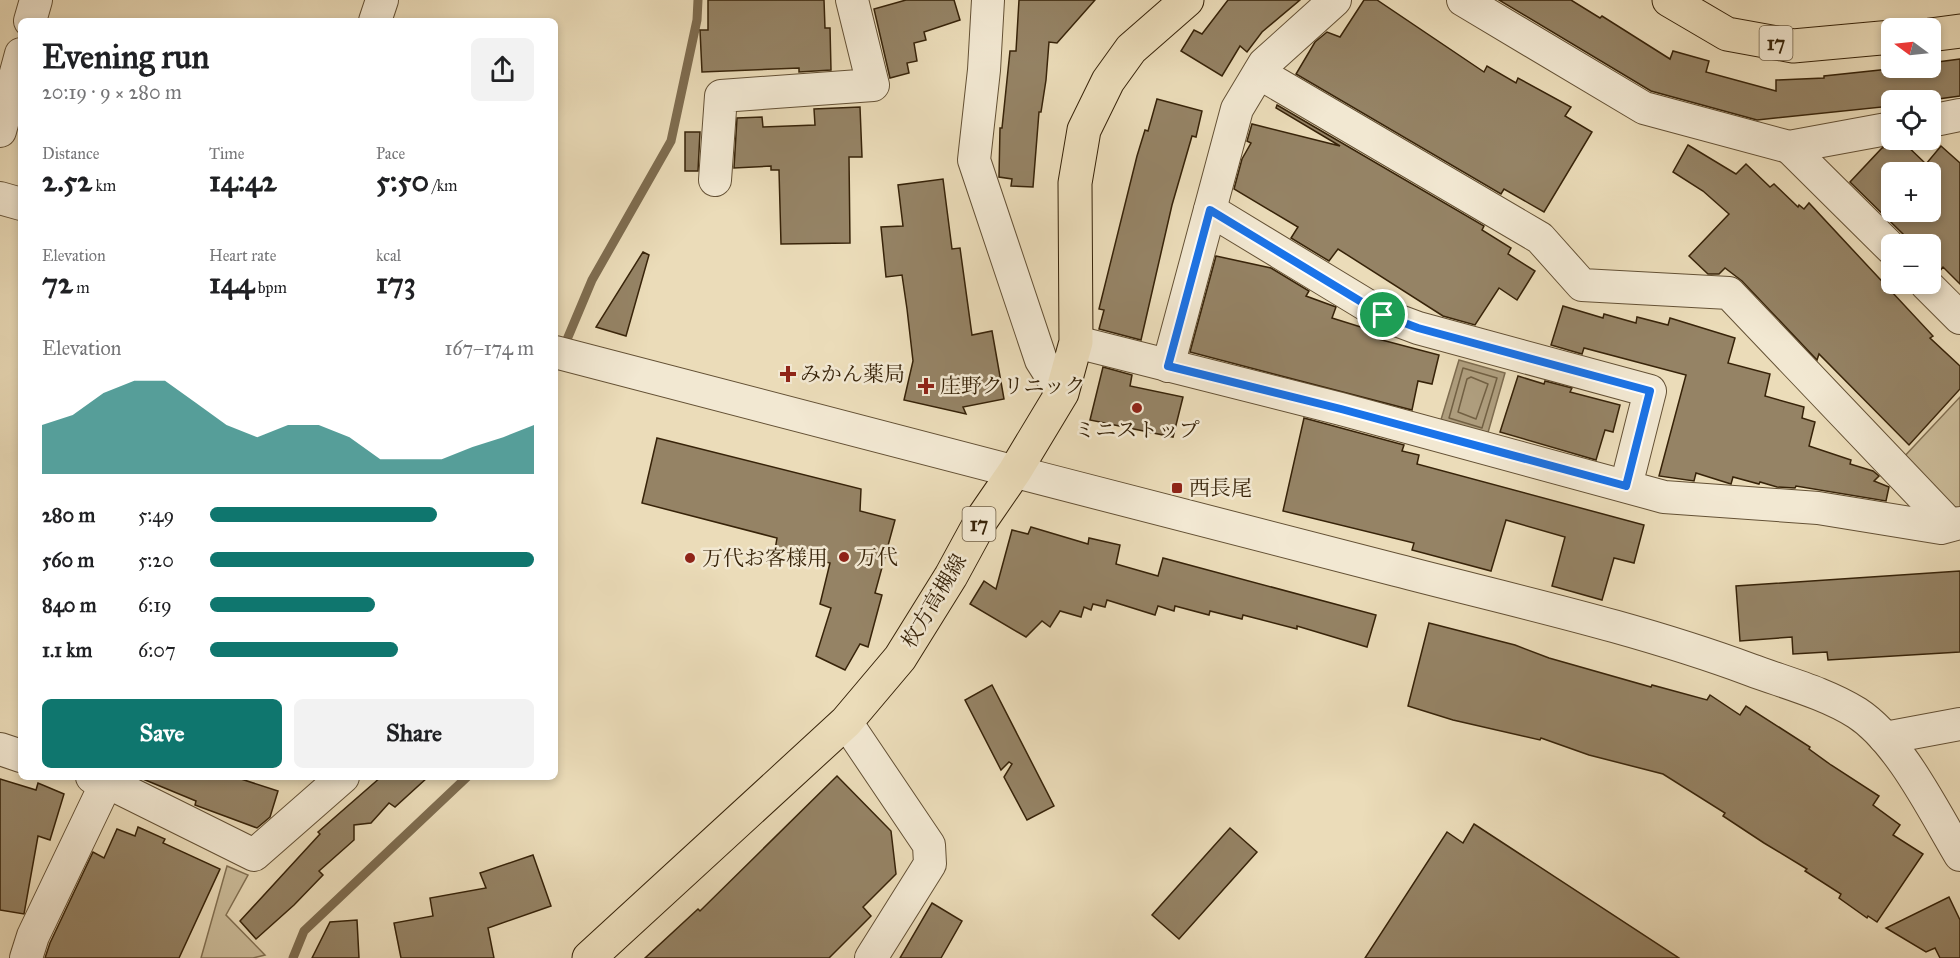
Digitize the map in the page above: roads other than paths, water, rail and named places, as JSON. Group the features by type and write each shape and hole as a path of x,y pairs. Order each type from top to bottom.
{"main road":[{"name":"枚方高槻線","path":"589,958 846,722 900,658 951,576 982,519 1015,471 1062,393 1076,342 1075,183 1084,130 1108,81 1131,49 1187,0"},
{"name":"17","path":"1670,0 1727,34 1793,46 1881,39"},
{"path":"1941,34 1960,32"}],"street":[{"path":"31,18 36,0"},
{"path":"376,18 382,0"},
{"path":"988,0 984,70 974,160 1041,360 1062,393"},
{"path":"1168,366 1237,108 1264,64 1335,0"},
{"path":"1463,0 1644,108 1789,147 1881,130"},
{"path":"715,180 721,96 873,85 855,1"},
{"path":"2,118 18,64"},
{"path":"1076,342 1341,409 1664,497 1818,508 1941,528 1955,524 1729,293 1582,285 1540,238 1259,73"},
{"path":"1941,118 1960,115"},
{"path":"1789,147 1881,238"},
{"path":"0,198 18,203"},
{"path":"1210,210 1383,315 1418,328 1650,391 1626,486"},
{"path":"1936,294 1960,318"},
{"path":"566,354 1565,612 1691,647 1823,695 1859,714 1886,738 1960,855"},
{"path":"846,722 929,845 930,864 871,958"},
{"path":"1886,738 1960,724"},
{"path":"0,749 18,755"},
{"path":"26,958 33,936 102,780"},
{"path":"107,780 255,855 339,780"}],"water":[{"path":"1459,360 1505,373 1487,436 1440,423"}],"waterway":[{"path":"563,349 592,280 671,141 697,20 698,0"},
{"path":"293,958 304,931 464,780"}],"place":[{"name":"みかん薬局","path":"788,374"},
{"name":"庄野クリニック","path":"926,386"},
{"name":"ミニストップ","path":"1137,408"},
{"name":"西長尾","path":"1177,488"},
{"name":"万代","path":"844,557"},
{"name":"万代お客様用","path":"690,558"}]}
